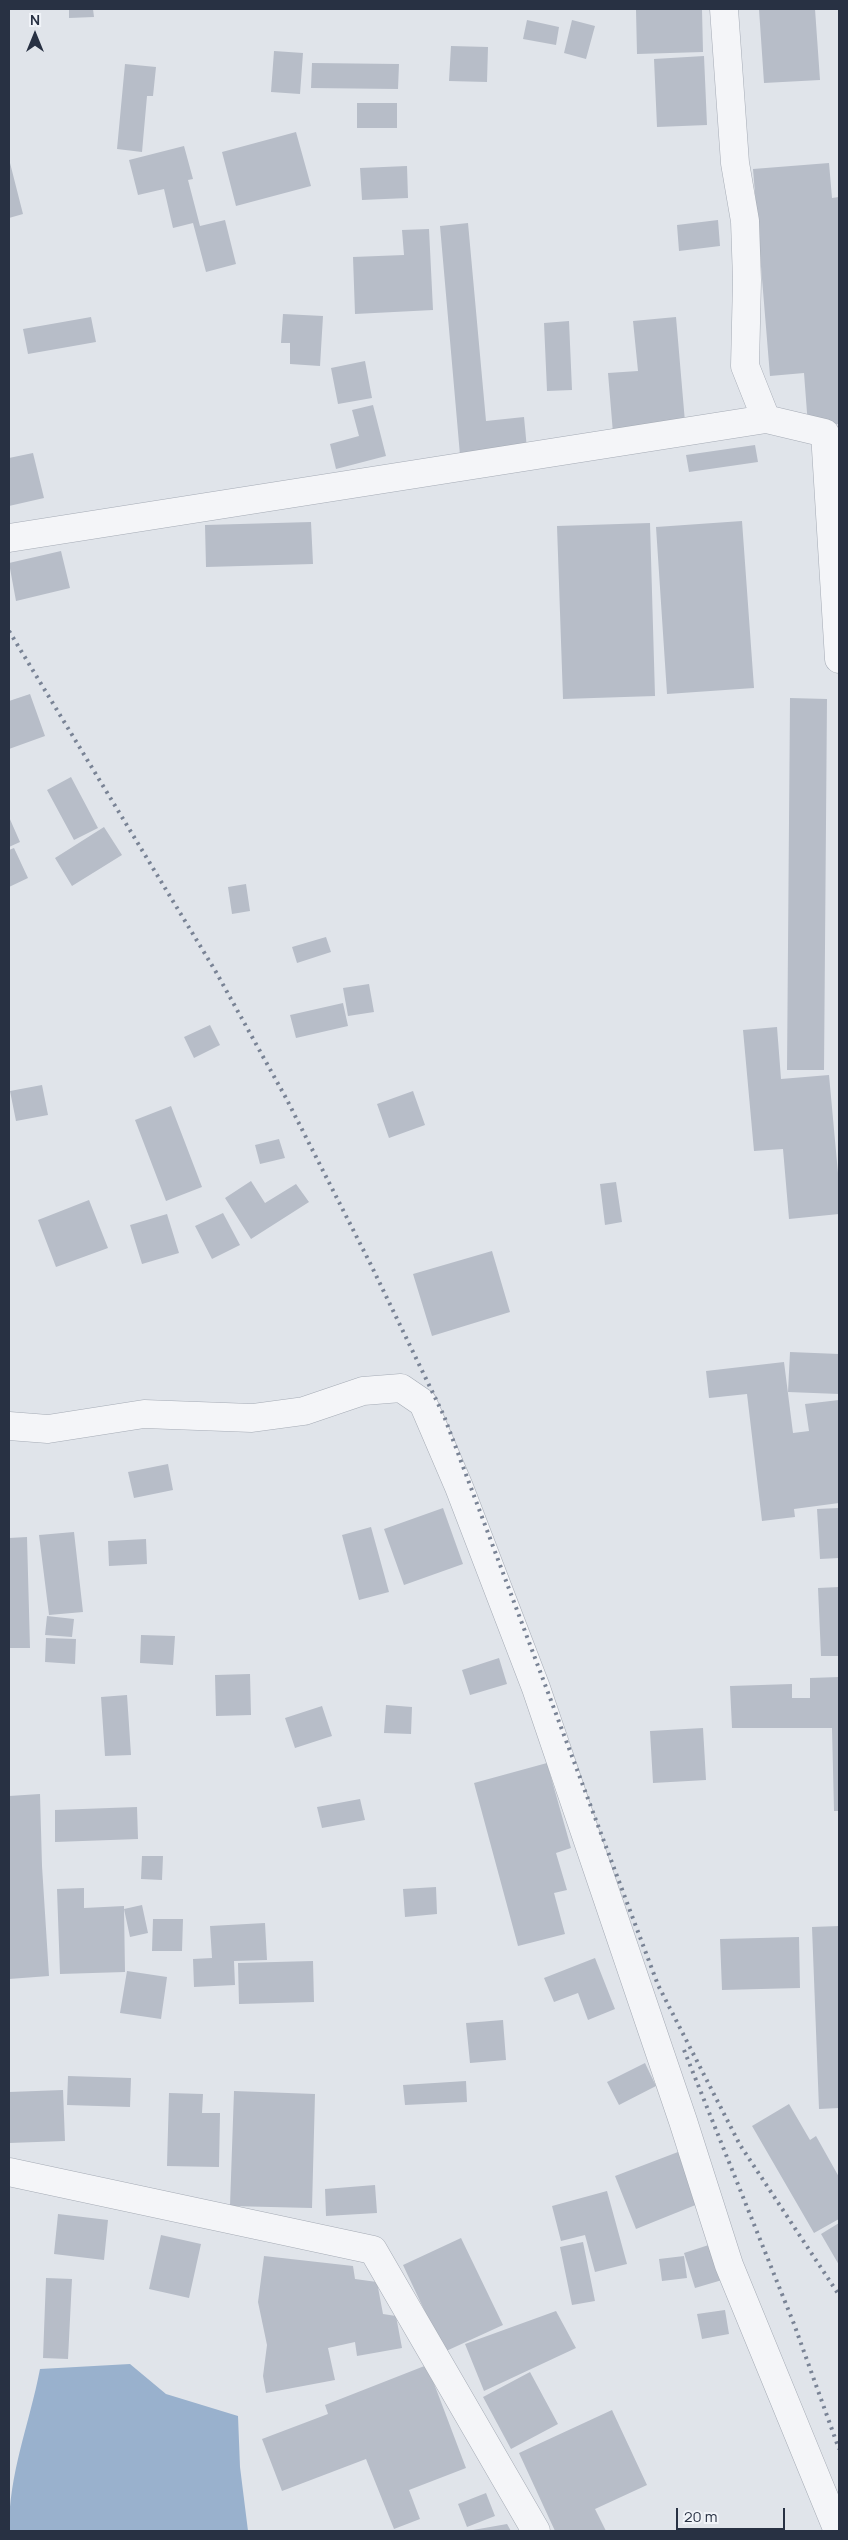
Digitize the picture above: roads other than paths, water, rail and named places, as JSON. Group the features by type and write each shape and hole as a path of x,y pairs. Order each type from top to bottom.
{"street":[{"path":"724,9 735,163 744,221 747,280 744,366 766,420"},
{"path":"9,538 766,420 825,433 839,659"},
{"path":"9,1426 48,1429 144,1414 252,1418 304,1411 364,1391 401,1388 423,1403 459,1487 536,1688 683,2121 729,2265 838,2531"},
{"path":"9,2172 373,2250 536,2531"}],"water":[{"path":"130,2364 166,2394 238,2416 240,2467 248,2531 9,2531 12,2489 40,2369"}],"railway":[{"path":"9,631 216,972 286,1098 371,1265 444,1416 658,1985 740,2145 839,2295"},
{"path":"684,2050 794,2324 839,2449"}]}
